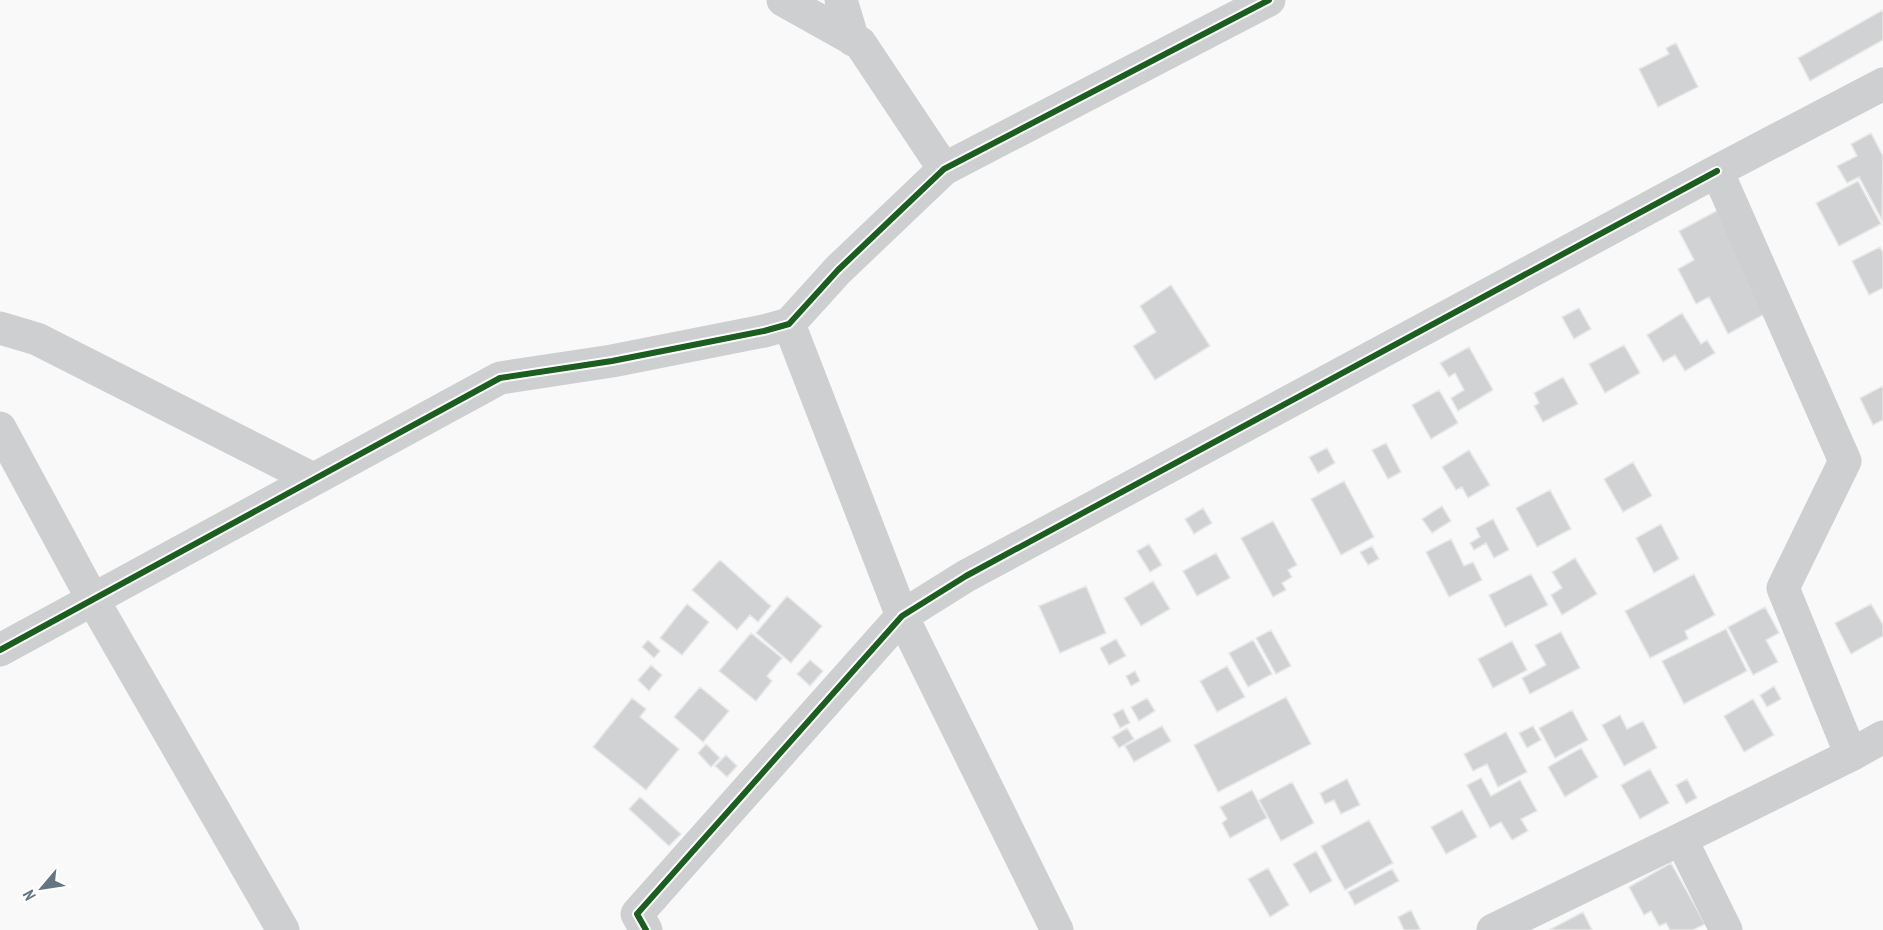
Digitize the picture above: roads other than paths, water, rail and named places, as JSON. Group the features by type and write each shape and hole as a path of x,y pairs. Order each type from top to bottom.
{"street":[{"path":"783,0 860,43 944,169"},
{"path":"840,0 853,40"},
{"path":"0,650 500,378 612,361 764,332 789,324 838,270 944,169 1269,0"},
{"path":"646,930 638,914 902,616 977,571 1717,171 1883,84"},
{"path":"1717,171 1845,461 1783,588 1851,755"},
{"path":"789,324 902,616 1057,930"},
{"path":"0,328 37,339 313,479"},
{"path":"0,428 93,600 283,930"},
{"path":"1493,930 1851,755 1883,737"},
{"path":"1681,839 1726,930"}]}
